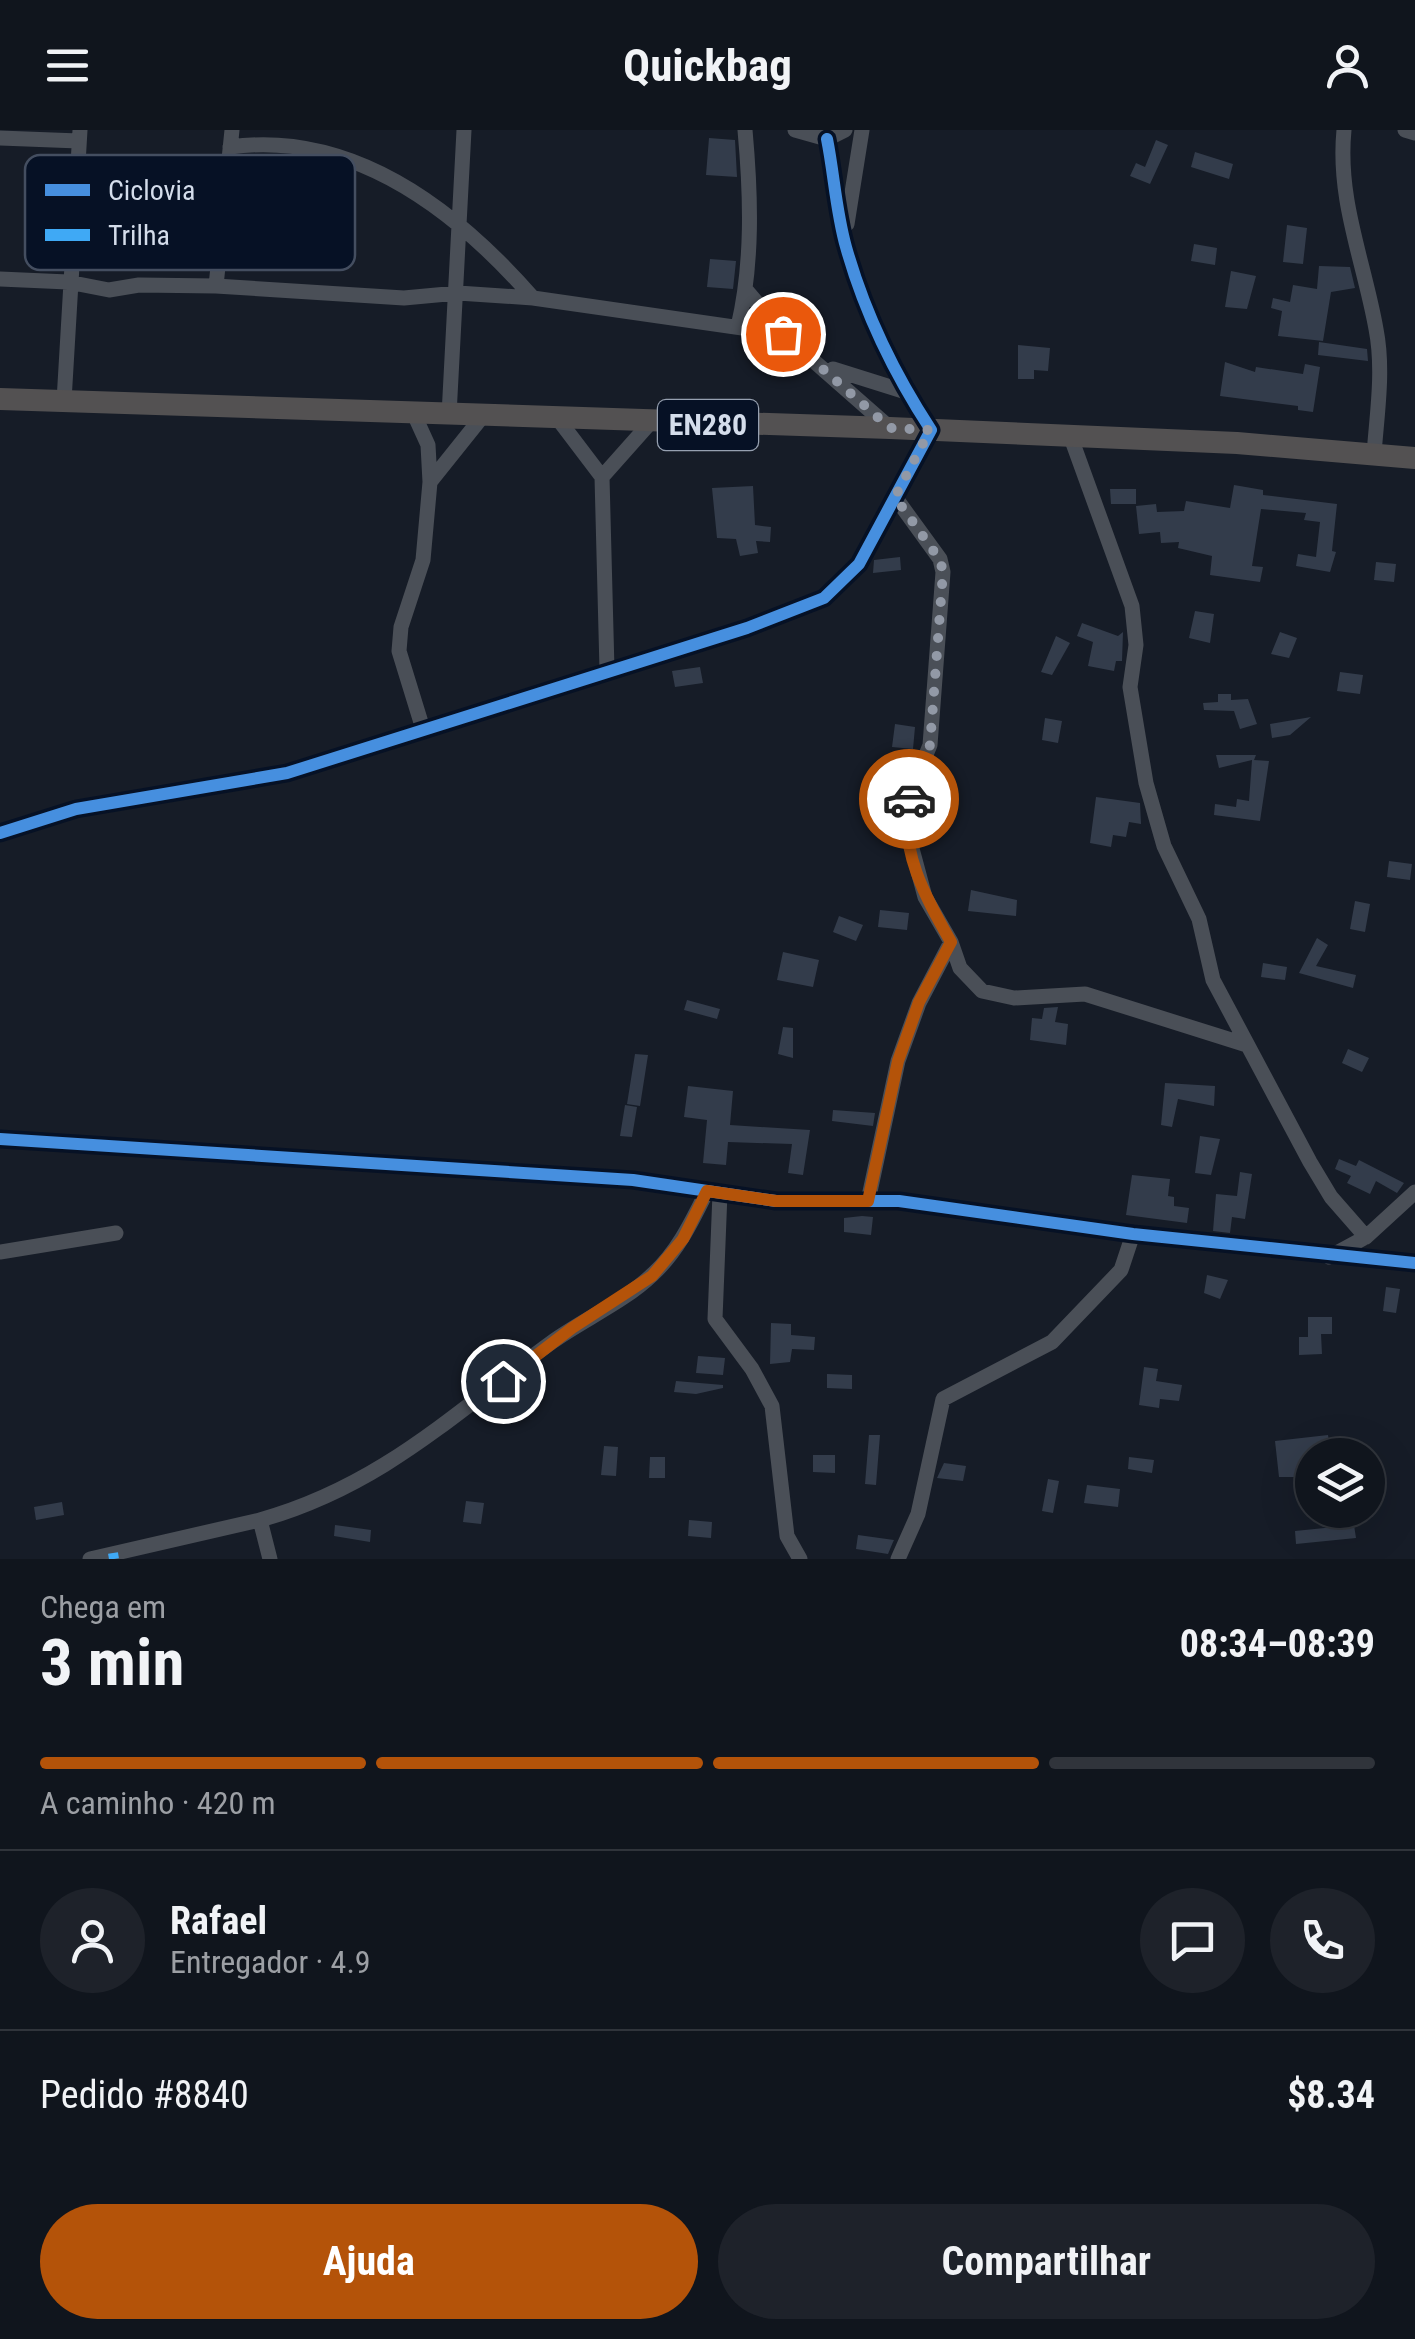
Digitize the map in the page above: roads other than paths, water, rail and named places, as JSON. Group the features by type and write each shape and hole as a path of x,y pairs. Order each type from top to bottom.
{"main road":[{"name":"EN280","path":"0,399 890,428 1415,458"}],"street":[{"path":"229,155 232,130"},
{"path":"450,415 464,130"},
{"path":"738,327 747,291 750,184 745,130"},
{"path":"795,130 827,139 844,130"},
{"path":"845,243 862,130"},
{"path":"1344,130 1341,183 1377,334 1380,387 1374,454"},
{"path":"1405,130 1415,133"},
{"path":"0,138 79,136"},
{"path":"0,833 76,810 274,777 747,628 824,598 859,564 930,430 904,391 845,243 827,139"},
{"path":"230,147 268,142 347,155"},
{"path":"355,160 459,220 533,298"},
{"path":"64,402 69,270"},
{"path":"216,286 218,270"},
{"path":"0,279 68,282 109,290 139,285 216,286 404,298 458,293 533,298 783,334"},
{"path":"747,291 783,334 890,428"},
{"path":"819,366 904,391"},
{"path":"413,412 428,445 430,482 423,560 402,627 399,651 422,729"},
{"path":"430,482 482,416"},
{"path":"558,419 602,476 607,670"},
{"path":"602,476 650,423"},
{"path":"1070,436 1132,606 1136,645 1130,687 1135,730 1159,830 1199,919 1214,980 1317,1174 1366,1236"},
{"path":"895,497 940,560 943,572 930,745 911,791 906,830 925,897 951,942 960,968 982,991 1014,998 1085,994 1246,1044"},
{"path":"868,1201 898,1061 919,1002 951,942"},
{"path":"0,1139 633,1180 776,1201 868,1201 1329,1257 1415,1263"},
{"path":"90,1559 309,1506 421,1444 526,1360 632,1291 668,1259 714,1192"},
{"path":"714,1192 715,1319 752,1369 772,1406 788,1536 800,1559"},
{"path":"1329,1257 1366,1236 1415,1192"},
{"path":"0,1252 116,1233"},
{"path":"898,1559 918,1514 942,1399 1052,1342 1121,1270 1133,1234"},
{"path":"260,1520 270,1559"}]}
